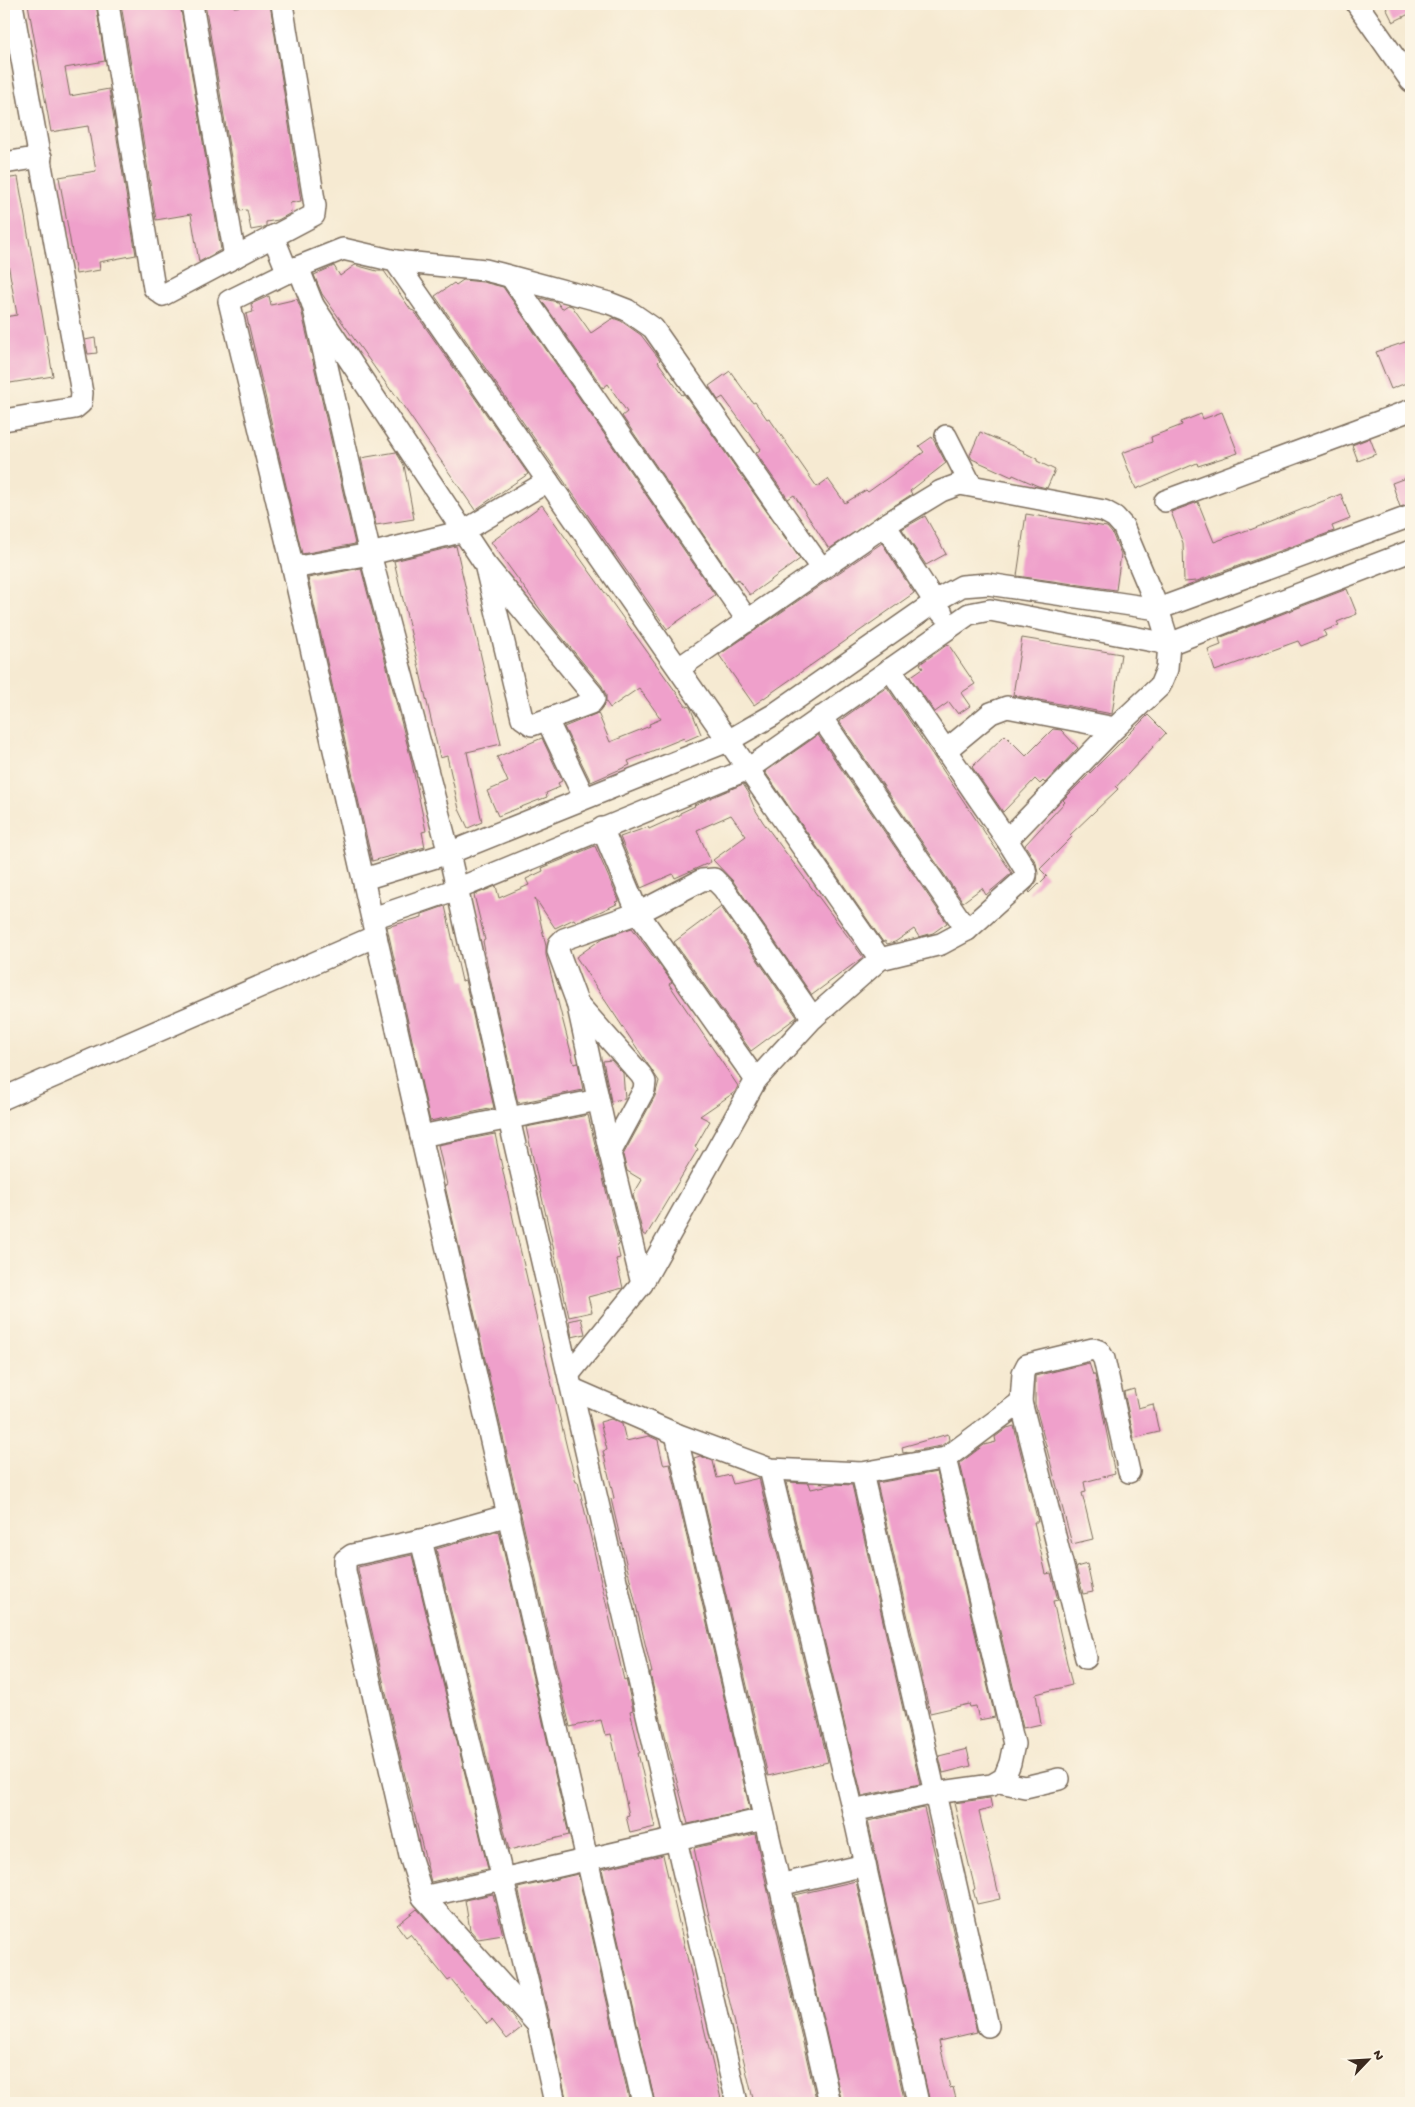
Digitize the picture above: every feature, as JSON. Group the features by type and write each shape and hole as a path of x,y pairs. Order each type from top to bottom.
{"street":[{"path":"4,420 75,408 81,403 82,393 12,4"},
{"path":"108,4 154,288 159,294 167,295 235,258 284,258 343,249 395,261 485,270 609,303 627,310 653,328 821,568"},
{"path":"192,4 235,258"},
{"path":"282,4 315,206 314,215 284,258 231,299 228,304 293,568 643,2103"},
{"path":"1357,4 1411,80"},
{"path":"4,163 40,157"},
{"path":"284,258 313,305 485,564 592,694 594,699 591,703 532,725 522,718 485,564"},
{"path":"395,261 880,959"},
{"path":"510,277 748,621"},
{"path":"313,305 370,554 449,853 737,2103"},
{"path":"1166,501 1411,410"},
{"path":"946,436 971,485"},
{"path":"293,568 370,554 464,531 548,481"},
{"path":"679,668 885,525 941,491 960,484 1104,512 1115,517 1123,526 1164,607 1176,641 1167,669 1160,686 1114,728 1007,840"},
{"path":"364,879 449,853 728,741 773,715 962,586 988,584 1164,607 1411,516"},
{"path":"885,525 951,625"},
{"path":"4,1098 99,1058 457,889 748,769 969,614 990,610 1176,641 1411,551"},
{"path":"571,1382 642,1284 756,1080 813,1018 880,959 941,944 967,930 1024,879 1025,870 1007,840 890,669"},
{"path":"945,752 991,714 1008,707 1114,728"},
{"path":"822,717 967,930"},
{"path":"547,720 584,798"},
{"path":"602,828 638,913 756,1080"},
{"path":"642,1284 610,1154 577,1002 558,951 560,944 564,939 638,913 702,880 714,879 723,888 813,1018"},
{"path":"577,1002 645,1082 644,1090 610,1154"},
{"path":"421,1136 598,1100"},
{"path":"1086,1658 1021,1402 1023,1373 1027,1365 1092,1349 1099,1351 1104,1359 1129,1472"},
{"path":"571,1382 676,1434 770,1469 862,1472 946,1458 1021,1402"},
{"path":"676,1434 830,2103"},
{"path":"946,1458 1014,1744 1007,1774 999,1782"},
{"path":"770,1469 853,1811 918,2103"},
{"path":"862,1472 988,2026"},
{"path":"509,1515 421,1540 352,1554 345,1560 345,1571 410,1856 424,1897 538,2025"},
{"path":"421,1540 538,2025 555,2103"},
{"path":"853,1811 935,1793 999,1782 1025,1787 1060,1779"},
{"path":"424,1897 764,1819"},
{"path":"779,1885 865,1866"}],"building":[{"path":"28,4 96,4 105,61 65,68 70,96 109,89 136,255 99,262 100,270 76,274 59,177 96,171 88,126 51,132"},
{"path":"121,4 180,4 221,250 199,262 191,214 156,220"},
{"path":"205,4 233,4 234,7 270,4 301,201 290,203 291,213 278,220 266,222 266,226 262,228 251,230 247,210 240,211"},
{"path":"1394,4 1411,4 1411,13 1393,22 1386,8"},
{"path":"18,177 53,376 4,384 4,317 17,315 4,240 4,179"},
{"path":"355,265 384,271 528,474 475,510 392,390 392,392 322,294 314,275 334,266 340,276"},
{"path":"463,280 503,287 715,595 667,629 435,296 454,283 456,285"},
{"path":"269,296 271,305 297,299 301,309 355,544 302,554 246,314 253,312 251,304"},
{"path":"540,298 557,302 562,309 568,305 572,306 591,333 613,318 621,321 641,335 660,360 658,362 682,395 684,394 800,559 750,595 738,579 735,581 622,416 627,412 608,384 603,388"},
{"path":"95,338 97,353 88,354 85,340"},
{"path":"1411,340 1411,381 1391,389 1376,352"},
{"path":"730,371 753,403 755,402 767,419 769,418 817,487 828,479 845,503 866,490 868,492 924,452 919,446 932,437 946,463 910,491 912,494 829,549 794,495 788,499 756,453 761,449 723,397 718,400 709,386"},
{"path":"1222,412 1238,453 1198,466 1197,463 1136,489 1122,453 1152,442 1151,437 1182,425 1181,422 1201,414 1203,419"},
{"path":"980,432 1024,451 1037,459 1037,461 1055,470 1047,488 1013,475 1012,477 972,459 970,455"},
{"path":"1370,438 1376,454 1358,461 1352,445"},
{"path":"396,452 404,465 414,519 376,525 361,458"},
{"path":"1411,476 1411,504 1400,507 1392,483"},
{"path":"1341,494 1350,519 1332,526 1334,531 1197,581 1184,582 1183,543 1171,512 1198,502 1214,542 1250,530"},
{"path":"542,505 686,706 690,707 701,734 685,741 684,738 628,761 630,765 591,782 564,727 598,713 610,742 650,726 649,724 661,719 639,688 610,708 606,702 606,695 602,686 547,619 491,542"},
{"path":"1026,514 1107,527 1112,533 1121,554 1116,590 1017,576"},
{"path":"925,516 946,554 926,565 902,529"},
{"path":"882,543 914,593 754,705 719,655"},
{"path":"456,546 501,744 467,752 482,822 468,828 459,809 447,756 440,758 394,561"},
{"path":"361,568 411,759 426,831 422,832 425,847 372,861 308,578"},
{"path":"1347,589 1357,614 1337,622 1339,625 1324,631 1326,636 1301,646 1298,641 1215,671 1208,650 1221,645 1219,638"},
{"path":"1022,638 1121,654 1112,714 1013,695"},
{"path":"948,644 975,684 961,693 970,706 958,714 949,702 935,712 910,677 923,668 920,664"},
{"path":"887,687 1012,873 986,895 982,888 963,902 839,721"},
{"path":"1148,715 1166,733 1116,787 1118,789 1070,835 1072,837 1040,869 1047,876 1030,893 1037,881 1038,873 1036,863 1025,845 1065,802 1063,800"},
{"path":"1053,729 1061,730 1078,748 1045,783 1043,781 1040,784 1035,779 1003,812 972,767 1005,735 1026,756"},
{"path":"818,735 947,923 933,933 919,937 914,929 895,942 887,944 885,941 883,942 765,772"},
{"path":"542,738 562,781 558,783 560,787 546,793 547,797 498,816 487,791 508,782 497,757"},
{"path":"743,784 763,822 863,957 812,995 733,881 713,860 746,836 731,815 697,830 711,862 675,878 673,874 641,888 620,837 648,827 649,829 680,815 680,813 694,805"},
{"path":"595,846 619,901 615,902 617,904 576,922 574,919 555,928 535,898 546,946 546,955 574,1064 578,1063 583,1090 518,1103 489,974 483,941 485,940 474,895 496,886 499,898 529,885 526,879 543,871 542,868"},
{"path":"445,906 462,981 465,980 494,1108 430,1121 387,927 422,917 422,914"},
{"path":"721,907 797,1017 751,1051 674,942"},
{"path":"632,928 672,982 669,984 738,1086 735,1092 700,1116 710,1121 695,1147 698,1149 646,1236 643,1234 633,1195 642,1180 627,1171 623,1155 655,1096 659,1081 576,957 603,938"},
{"path":"611,1060 623,1073 625,1099 611,1101 603,1061"},
{"path":"588,1115 619,1245 617,1245 620,1258 616,1259 623,1288 588,1297 592,1312 569,1317 526,1127"},
{"path":"495,1134 567,1448 576,1482 578,1482 624,1680 626,1679 633,1710 630,1711 655,1827 630,1833 626,1816 629,1815 611,1734 605,1735 601,1720 570,1727 445,1186 447,1185 438,1145"},
{"path":"581,1318 585,1334 572,1337 569,1321"},
{"path":"1089,1363 1093,1375 1095,1375 1115,1474 1084,1482 1086,1492 1082,1493 1093,1539 1072,1544 1035,1404 1035,1376"},
{"path":"1134,1389 1138,1408 1153,1404 1159,1432 1134,1438 1124,1392"},
{"path":"611,1419 622,1424 626,1441 649,1436 658,1440 664,1465 670,1464 750,1810 688,1824 657,1704 650,1673 652,1673 611,1499 614,1498 603,1451 607,1450 600,1422"},
{"path":"1014,1426 1038,1522 1034,1522 1046,1574 1051,1573 1058,1600 1053,1601 1072,1685 1036,1694 1041,1724 1023,1728 960,1463 984,1445 996,1442 995,1437 1007,1428"},
{"path":"948,1434 949,1440 941,1446 903,1453 902,1447"},
{"path":"700,1456 713,1461 717,1478 730,1475 733,1484 759,1478 828,1762 768,1776 694,1458"},
{"path":"937,1472 995,1717 979,1720 976,1706 970,1707 969,1704 930,1713 877,1483"},
{"path":"786,1482 809,1483 811,1489 834,1484 852,1485 920,1784 862,1796"},
{"path":"499,1531 569,1835 509,1850 436,1549"},
{"path":"412,1555 488,1869 431,1882 358,1570 358,1567"},
{"path":"1087,1564 1093,1592 1083,1594 1076,1567"},
{"path":"967,1749 971,1766 943,1773 939,1756"},
{"path":"990,1798 992,1808 979,1812 1000,1899 977,1904 954,1803"},
{"path":"924,1808 977,2032 939,2041 950,2088 953,2087 957,2103 930,2103 868,1821"},
{"path":"755,1834 817,2103 754,2103 705,1899 694,1848"},
{"path":"663,1855 722,2103 655,2103 602,1869"},
{"path":"578,1874 630,2103 567,2103 518,1888"},
{"path":"856,1881 905,2103 842,2103 795,1895"},
{"path":"493,1894 503,1935 478,1939 470,1930 465,1900"},
{"path":"417,1909 496,1996 521,2028 507,2039 492,2020 487,2024 451,1979 448,1981 410,1934 406,1937 397,1925"}]}
